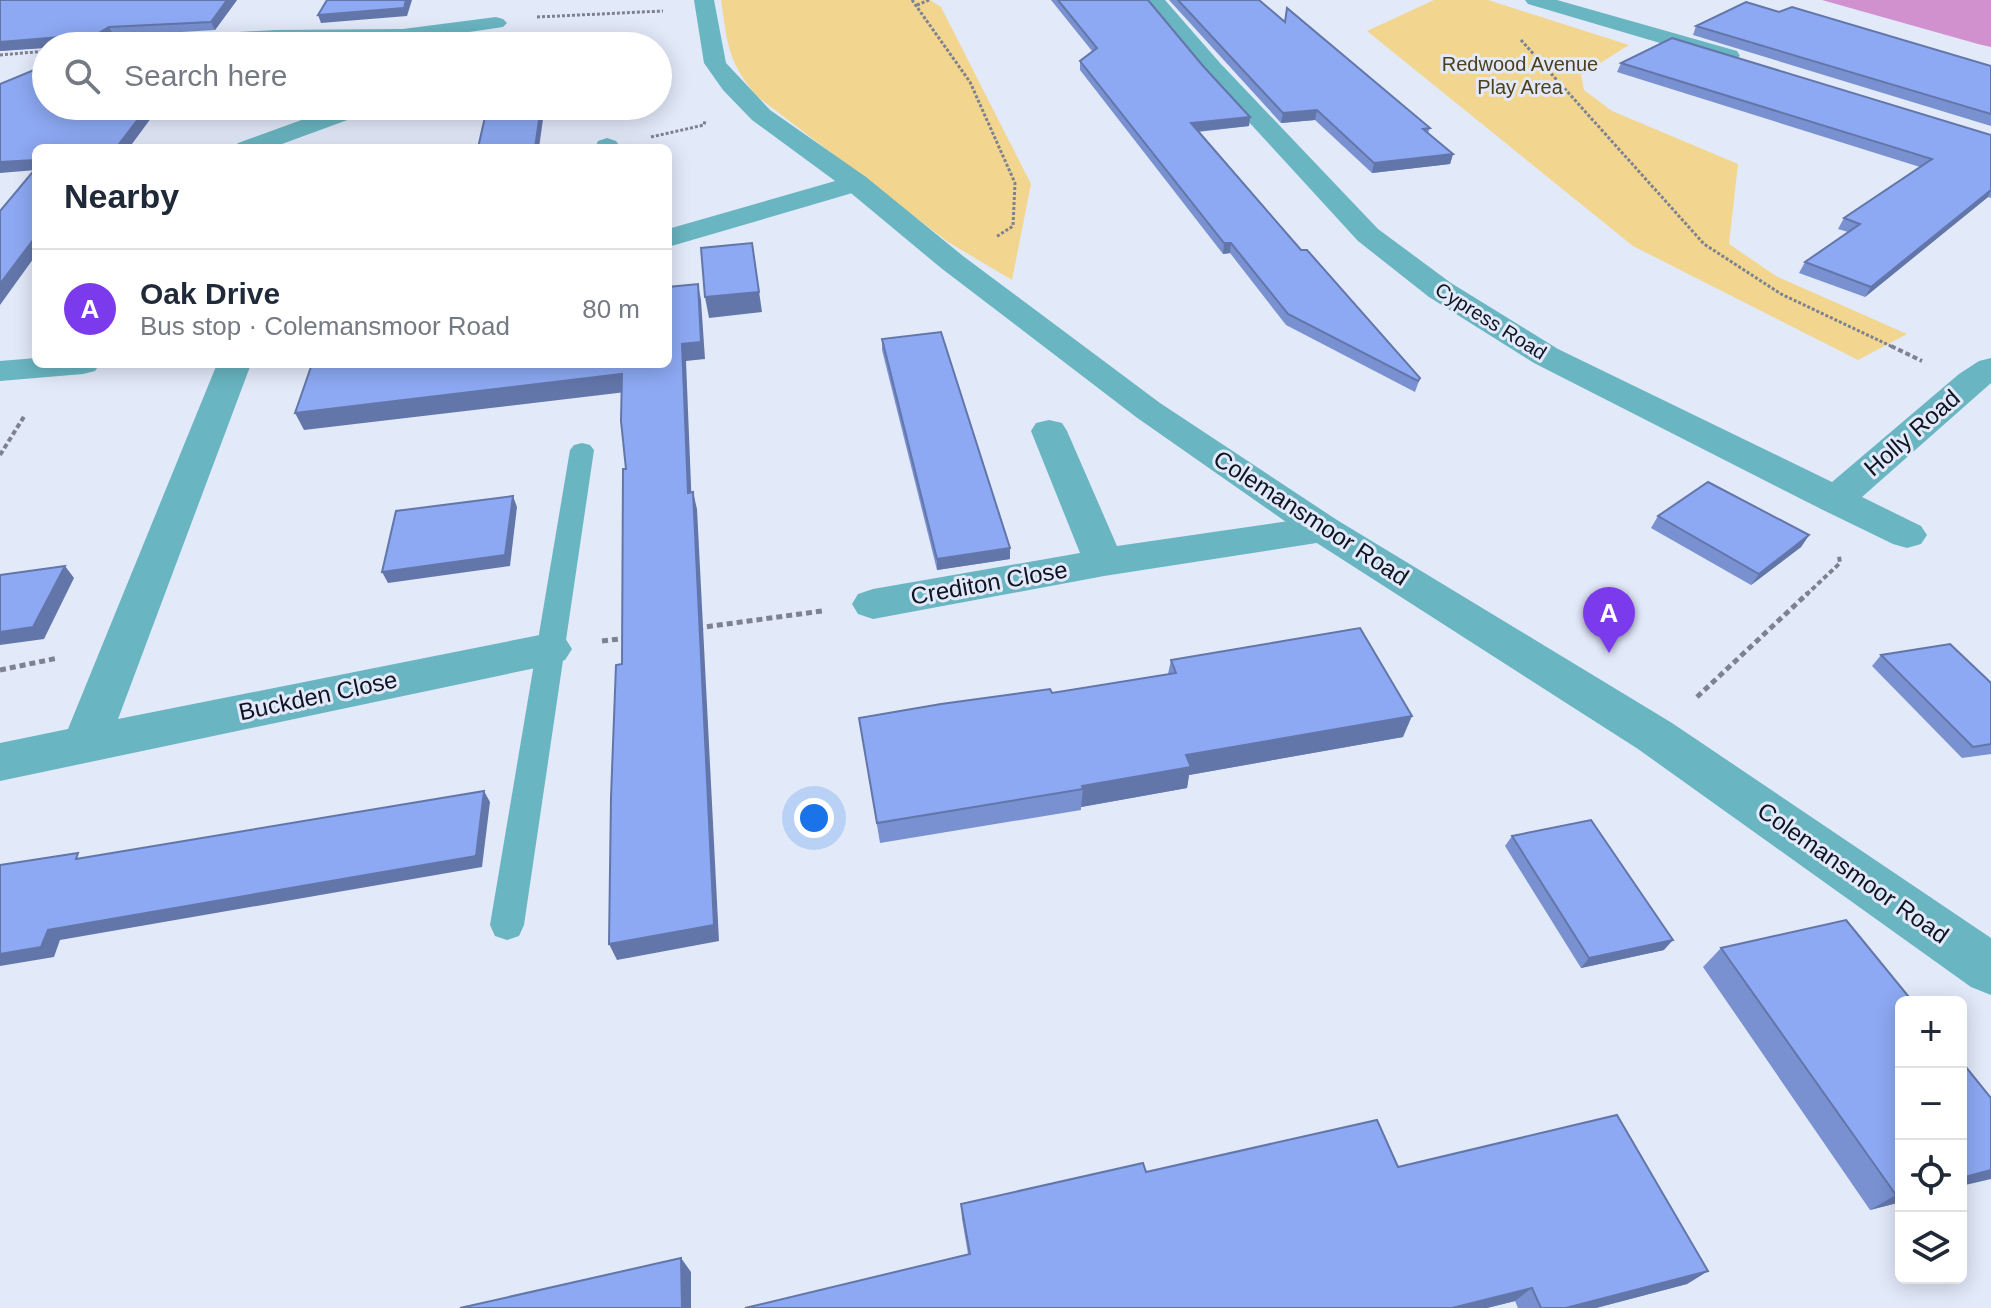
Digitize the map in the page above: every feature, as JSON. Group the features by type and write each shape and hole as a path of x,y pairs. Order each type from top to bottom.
{"street":[{"name":"Cypress Road","path":"1154,0 1212,68 1368,235 1440,290 1546,356 1907,535"},
{"path":"1535,0 1748,62"},
{"name":"Colemansmoor Road","path":"704,4 715,63 731,85 761,115 856,183 952,262 1148,410 1323,529 1655,736 1991,969"},
{"path":"450,32 496,23"},
{"path":"258,144 324,120"},
{"path":"672,237 856,183"},
{"path":"8,370 32,346"},
{"path":"8,370 33,368"},
{"path":"86,744 232,368"},
{"name":"Holly Road","path":"1835,500 1984,380"},
{"name":"Crediton Close","path":"1049,431 1104,562"},
{"name":"Crediton Close","path":"873,604 1104,562 1323,529"},
{"name":"Buckden Close","path":"0,762 550,649"}],"lane":[{"path":"507,925 582,450"}],"path":[{"path":"912,0 970,82 1015,183 1013,226"},
{"path":"917,5 929,0"},
{"path":"496,23 704,4"},
{"path":"1514,33 1613,139 1634,168 1704,244 1781,294 1885,345 1984,380"},
{"path":"0,55 32,52"},
{"path":"621,144 704,125 715,63"},
{"path":"1655,736 1840,563 1835,500"},
{"path":"685,630 873,604"},
{"path":"550,649 640,636"}],"green space":[{"path":"721,0 930,0 941,7 1031,184 1012,280 948,242 758,97 740,74 730,52"},
{"name":"Redwood Avenue Play Area","path":"1434,0 1488,0 1629,45 1581,75 1584,90 1612,111 1738,164 1729,244 1776,276 1907,334 1858,360 1633,246 1367,31"}],"shaded area":[{"path":"1822,0 1991,0 1991,47 1978,44"}],"building":[{"path":"0,0 227,0 211,22 109,27 100,32 32,32 32,39 0,42"},
{"path":"327,0 406,0 404,8 318,15"},
{"path":"1058,0 1148,0 1250,117 1191,123 1301,250 1307,250 1420,378 1418,381 1288,314 1231,243 1224,243 1080,61 1097,48"},
{"path":"1178,0 1259,0 1285,22 1287,8 1430,128 1423,129 1453,154 1374,163 1317,110 1283,113"},
{"path":"1746,2 1779,12 1792,7 1991,66 1991,114 1696,26"},
{"path":"1672,38 1991,135 1991,190 1871,287 1805,262 1860,224 1844,218 1932,159 1621,63"},
{"path":"32,71 32,120 137,120 119,144 32,144 32,160 0,162 0,84"},
{"path":"484,120 539,120 536,144 479,144"},
{"path":"32,173 32,241 0,284 0,211"},
{"path":"752,243 759,292 705,297 701,248"},
{"path":"698,284 701,342 682,344 688,493 693,492 714,925 609,944 616,665 622,664 623,469 626,469 621,421 622,374 295,413 311,368 672,368 672,287"},
{"path":"941,332 1010,548 937,559 882,339"},
{"path":"1708,482 1809,535 1759,574 1658,516"},
{"path":"513,496 505,555 382,572 396,511"},
{"path":"65,566 33,627 0,632 0,575"},
{"path":"1360,628 1412,716 1186,755 1191,767 1082,786 1083,789 877,823 859,718 1176,673 1171,660"},
{"path":"1950,644 1991,683 1991,744 1973,747 1881,655"},
{"path":"484,791 476,856 48,930 41,947 0,954 0,865 78,853 76,859"},
{"path":"1591,820 1673,940 1589,958 1512,836"},
{"path":"1846,920 1908,996 1895,996 1895,1194 1721,948"},
{"path":"1967,1068 1991,1098 1991,1170 1967,1176"},
{"path":"1617,1115 1708,1271 1566,1308 1541,1308 1532,1288 1452,1308 745,1308 970,1254 961,1204 1143,1163 1146,1172 1377,1120 1398,1167"},
{"path":"681,1258 682,1308 460,1308"}],"place":[{"name":"Oak Drive","path":"1609,653"}]}
